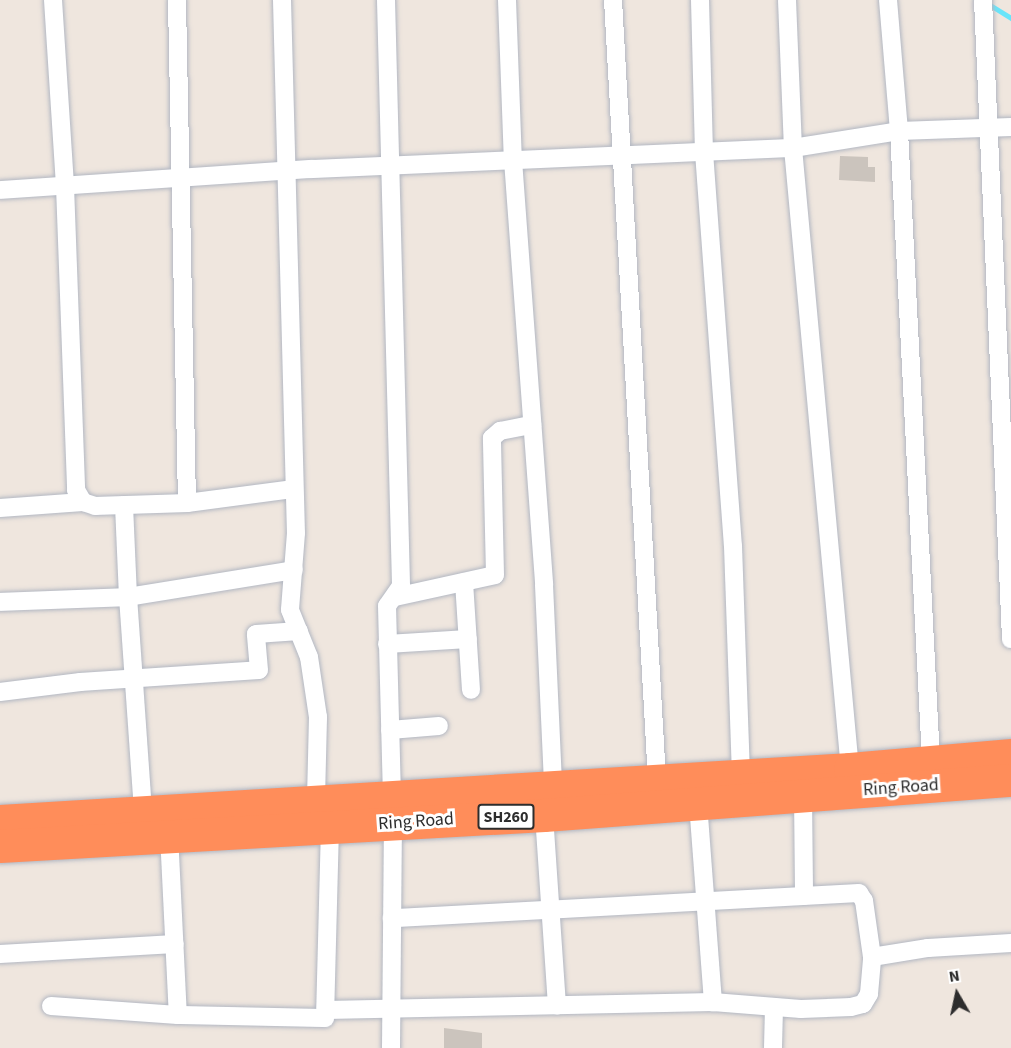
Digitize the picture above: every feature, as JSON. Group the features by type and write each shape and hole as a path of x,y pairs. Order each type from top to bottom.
{"highway":[{"name":"Ring Road","path":"549,801 657,779 850,769 1011,755"},
{"name":"Ring Road","path":"0,846 169,834 323,815 392,810 549,801 698,803 1011,780"},
{"name":"Ring Road","path":"0,821 143,811 323,815"}],"street":[{"path":"53,0 65,186 76,490 83,502"},
{"path":"177,0 183,178 187,503"},
{"path":"51,1006 178,1015 325,1018 323,815 318,717 309,657 290,610 294,570 294,489 288,170 282,0"},
{"path":"386,0 401,586 387,606 392,810 391,1048"},
{"path":"507,0 513,160 544,585 551,910 557,1006"},
{"path":"613,0 657,779"},
{"path":"700,0 704,152 733,546 741,775"},
{"path":"787,0 794,148 850,769"},
{"path":"888,0 899,131 931,761"},
{"path":"983,0 1011,639"},
{"path":"0,190 288,170 794,148 899,131 1011,127"},
{"path":"395,597 495,575 492,438 500,431 532,425"},
{"path":"0,508 83,502 124,505 187,503 294,489"},
{"path":"124,505 143,811"},
{"path":"0,602 128,597 294,570"},
{"path":"464,582 471,690"},
{"path":"0,692 80,682 134,681 259,670 256,634 299,631"},
{"path":"387,644 468,639"},
{"path":"390,730 439,726"},
{"path":"803,795 804,896"},
{"path":"698,803 713,1002"},
{"path":"169,834 178,1015"},
{"path":"326,1010 391,1006 557,1006 713,1002 774,1007 863,1004 869,994 872,957 863,896 705,900 392,918"},
{"path":"872,957 928,948 1011,943"},
{"path":"0,954 175,944"},
{"path":"772,1048 774,1007"}],"building":[{"path":"840,156 868,157 868,167 875,167 875,182 839,180"},
{"path":"444,1028 482,1033 482,1048 444,1048"}],"waterway":[{"path":"990,5 1011,18"}]}
